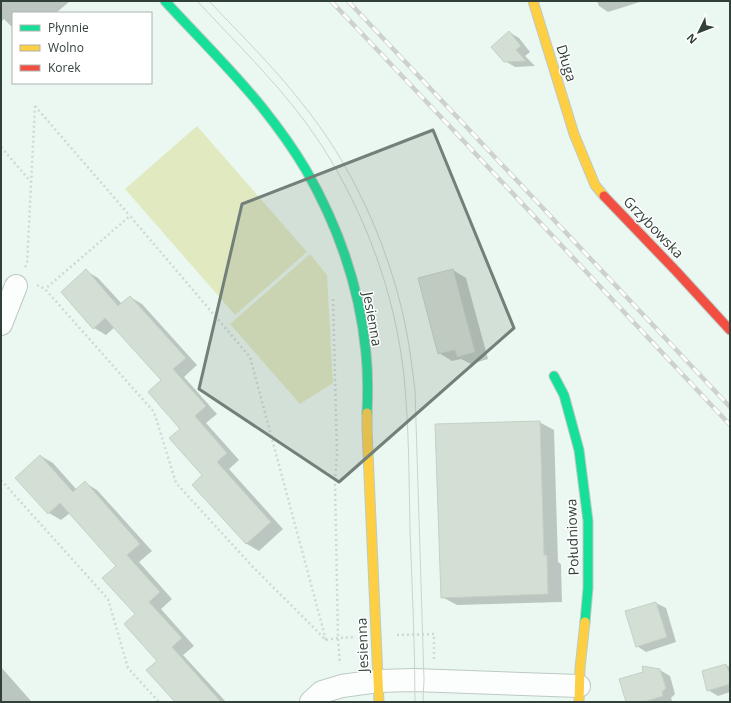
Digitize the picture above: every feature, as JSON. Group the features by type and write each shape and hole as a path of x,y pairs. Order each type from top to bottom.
{"street":[{"name":"Jesienna","path":"165,1 240,81 264,110 287,142 306,171 324,206 337,237 350,276 359,310 366,352 368,386 367,429 378,691"},
{"name":"Długa","path":"533,1 574,134"},
{"name":"Grzybowska","path":"574,134 596,185 606,198 730,330"},
{"path":"1,324 24,280"},
{"name":"Południowa","path":"554,376 564,395 579,450 588,521 588,588 580,668 579,694"},
{"path":"311,702 322,692 342,686 378,691 414,680 579,694"}],"path":[{"path":"35,106 130,216 250,357 326,640 252,566 176,483 154,412 45,289 24,280 27,264 35,106"},
{"path":"1,147 31,182"},
{"path":"45,289 130,216"},
{"path":"333,292 337,453 335,481 338,630 341,671"},
{"path":"1,480 108,600 128,668 159,702"}],"highlighted area":[{"path":"433,130 514,328 339,482 199,389 242,204"}],"green space":[{"path":"197,126 307,252 235,315 125,189"},
{"path":"310,254 327,275 333,383 300,404 230,324"}],"building":[{"path":"509,31 521,46 516,50 526,61 504,62 491,47"},
{"path":"86,269 118,306 130,296 186,358 173,369 206,406 195,416 227,453 217,462 271,522 246,544 192,485 202,475 169,438 180,429 148,392 161,380 105,318 93,329 61,292"},
{"path":"453,269 475,352 457,357 455,350 438,354 418,278"},
{"path":"540,421 544,555 547,555 548,594 441,598 435,424"},
{"path":"40,455 73,492 85,481 140,544 127,555 160,592 149,602 182,638 172,647 221,702 175,702 146,670 157,661 124,624 135,614 102,578 116,566 60,503 48,514 15,478"},
{"path":"656,602 667,637 636,647 625,611"},
{"path":"726,664 730,675 730,684 707,691 702,671"},
{"path":"642,666 660,669 666,688 662,692 663,696 644,702 626,702 619,679 643,672"}],"tram line":[{"path":"197,1 279,89 309,126 338,172 352,200 365,227 386,285 400,345 406,395 415,702"},
{"path":"209,1 268,63 319,126 336,151 365,204 388,261 397,290 412,363 415,390 424,680 423,702"}],"railway":[{"path":"331,1 730,425"},
{"path":"348,1 730,407"}],"traffic: fast":[{"path":"165,1 250,92 279,129 318,191 346,258 359,305 367,360 367,413"},
{"path":"554,376 564,395 579,450 588,521 588,588 585,622"}],"traffic: slow":[{"path":"533,1 574,134 595,185 604,196"},
{"path":"367,413 379,702"},
{"path":"579,702 580,668 585,622"}],"traffic: jam":[{"path":"604,196 730,330"}]}
